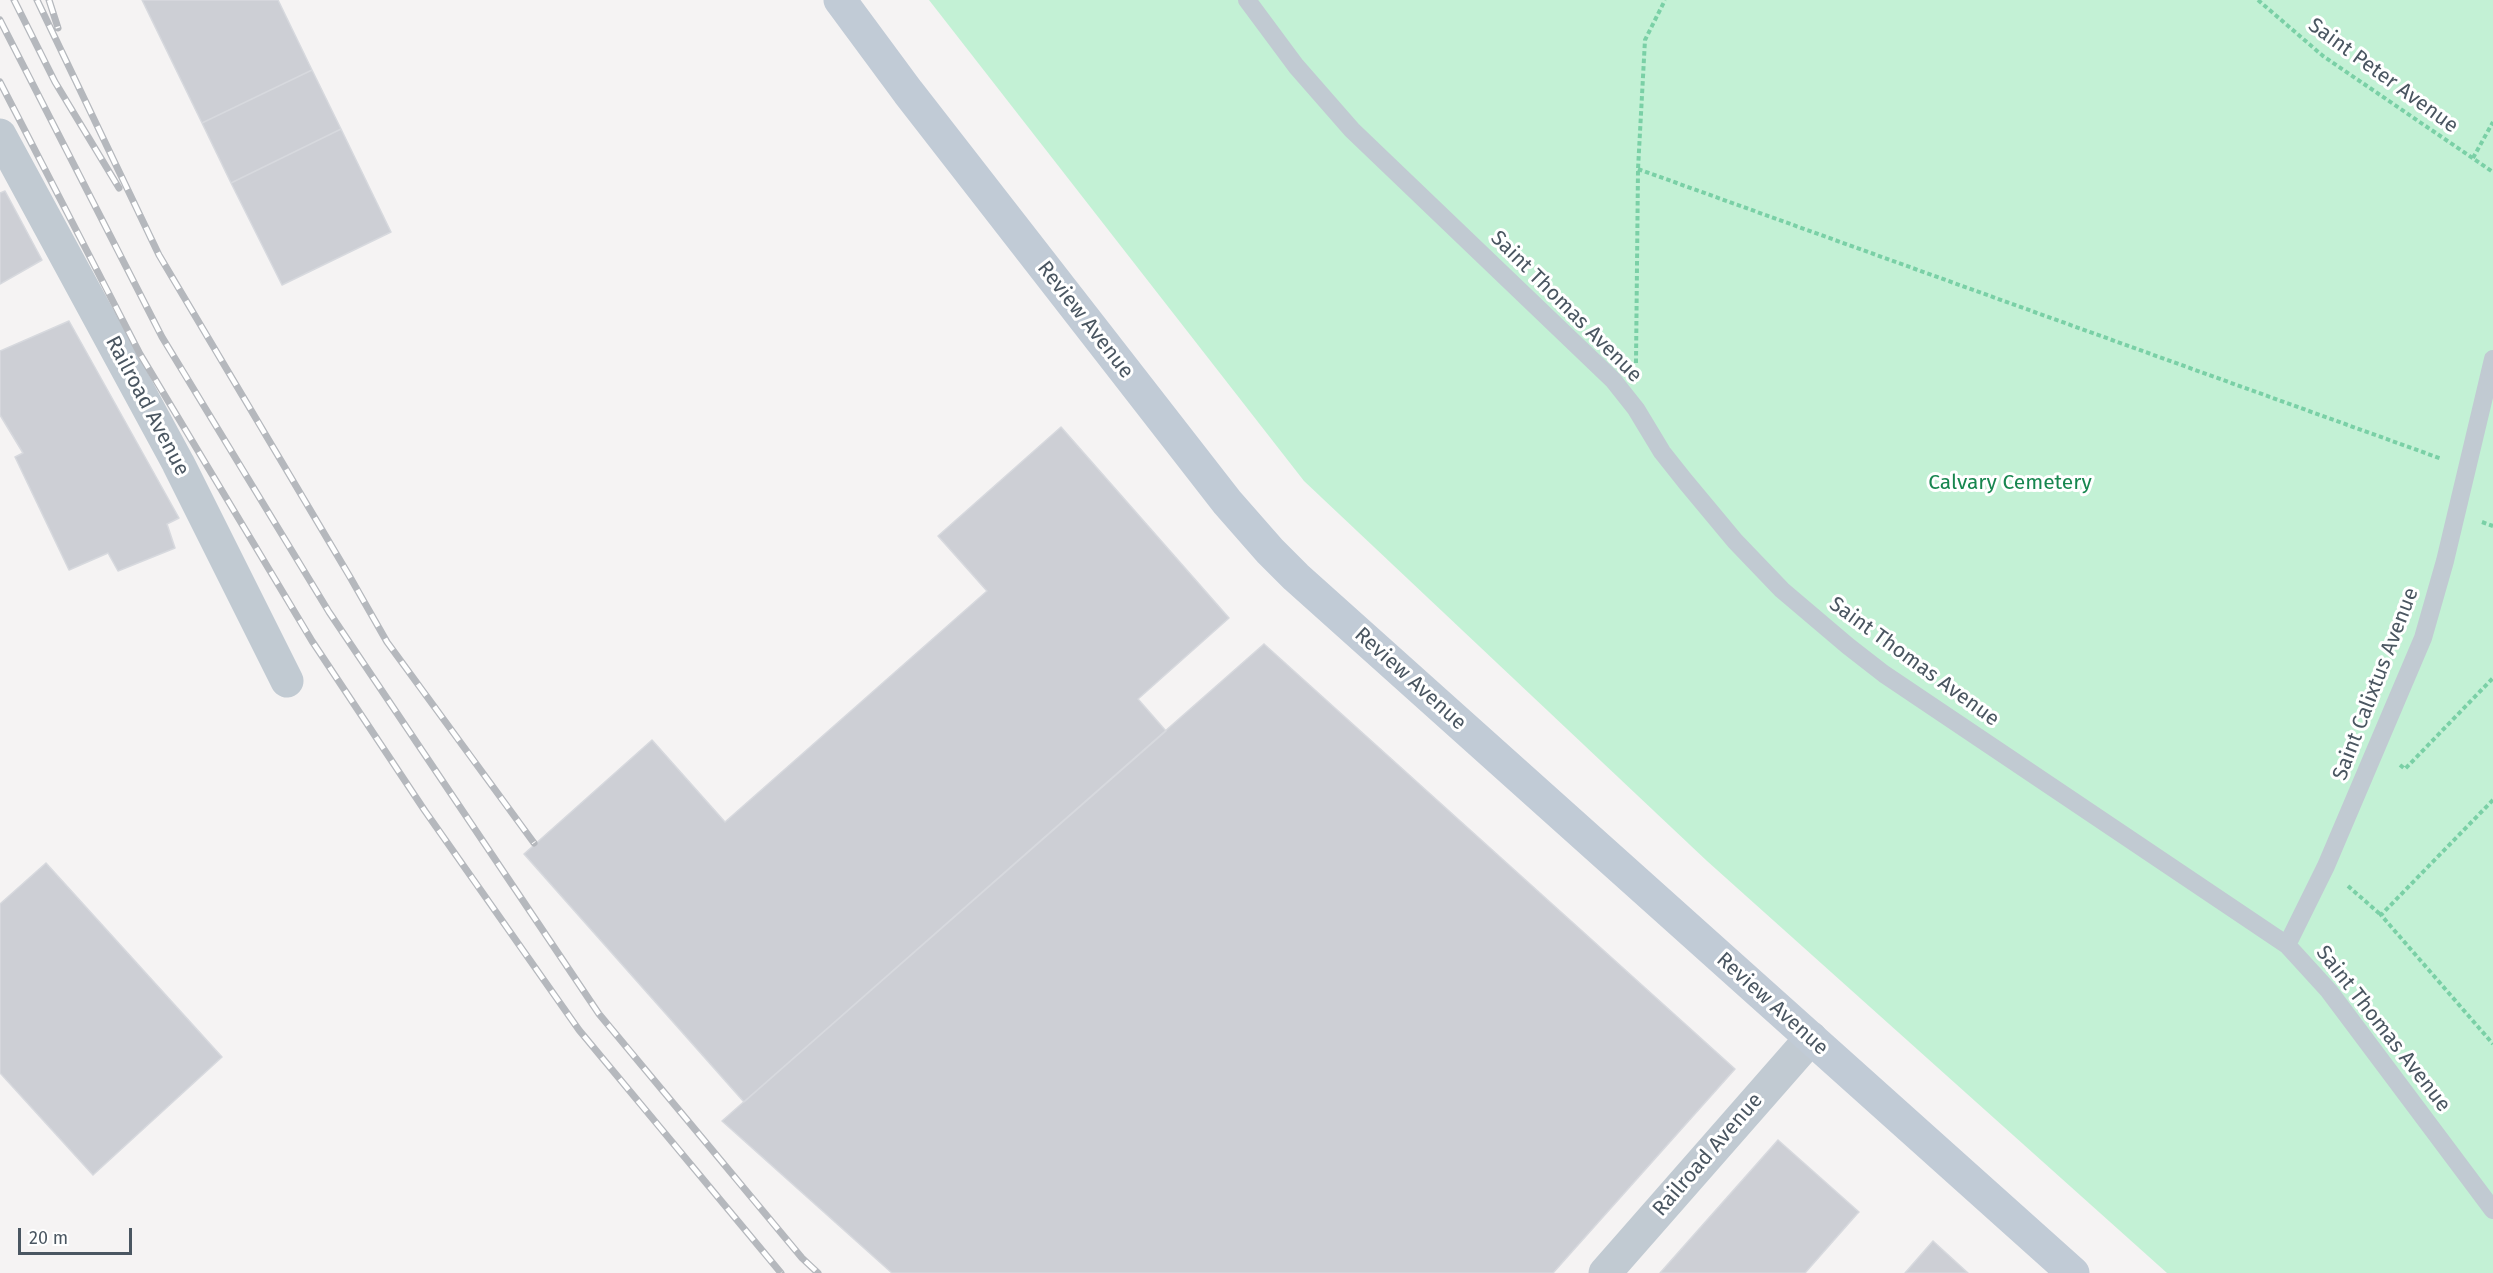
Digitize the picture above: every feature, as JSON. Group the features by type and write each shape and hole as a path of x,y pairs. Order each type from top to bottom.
{"main road":[{"name":"Review Avenue","path":"840,0 966,167 1247,526 1296,576 2073,1273"}],"street":[{"name":"Railroad Avenue","path":"0,135 178,463 288,681"},
{"name":"Railroad Avenue","path":"1605,1273 1810,1038"}],"lane":[{"name":"Saint Thomas Avenue","path":"1246,0 1296,66 1352,130 1605,372 1636,409 1662,452 1735,541 1782,591 1848,646 1924,702 2287,945 2329,991 2493,1210"},
{"name":"Saint Calixtus Avenue","path":"2287,945 2326,866 2423,638 2434,605 2493,359"}],"path":[{"path":"1636,409 1638,169 1644,40 1665,0"},
{"name":"Saint Peter Avenue","path":"2258,0 2323,56 2493,172"},
{"path":"2473,158 2493,122"},
{"path":"1638,169 2466,468"},
{"path":"2379,743 2405,769 2493,678"},
{"path":"2381,915 2493,800"},
{"path":"2326,866 2381,915 2493,1044"}],"green space":[{"name":"Calvary Cemetery","path":"929,0 2493,0 2493,1273 2167,1273 1707,861 1304,481"}],"building":[{"path":"142,0 278,0 312,70 202,123"},
{"path":"312,70 341,129 231,183 202,123"},
{"path":"341,129 391,232 282,285 231,183"},
{"path":"5,191 42,260 0,284 0,193"},
{"path":"69,321 179,518 167,524 175,548 118,571 108,553 69,570 15,457 23,453 0,415 0,351"},
{"path":"1061,427 1229,618 1138,699 1166,731 744,1102 524,854 652,740 725,822 987,591 938,536"},
{"path":"1264,644 1735,1069 1553,1273 892,1273 722,1121"},
{"path":"46,863 222,1057 93,1175 0,1073 0,904"},
{"path":"1778,1140 1859,1212 1805,1273 1660,1273"},
{"path":"1933,1241 1968,1273 1905,1273"}],"railway":[{"path":"14,0 55,82 119,188"},
{"path":"37,0 159,255 387,642 534,843"},
{"path":"49,0 58,28"},
{"path":"0,20 162,337 329,612 599,1014 802,1258 818,1273"},
{"path":"0,82 140,354 312,641 425,811 579,1030 781,1273"}]}
